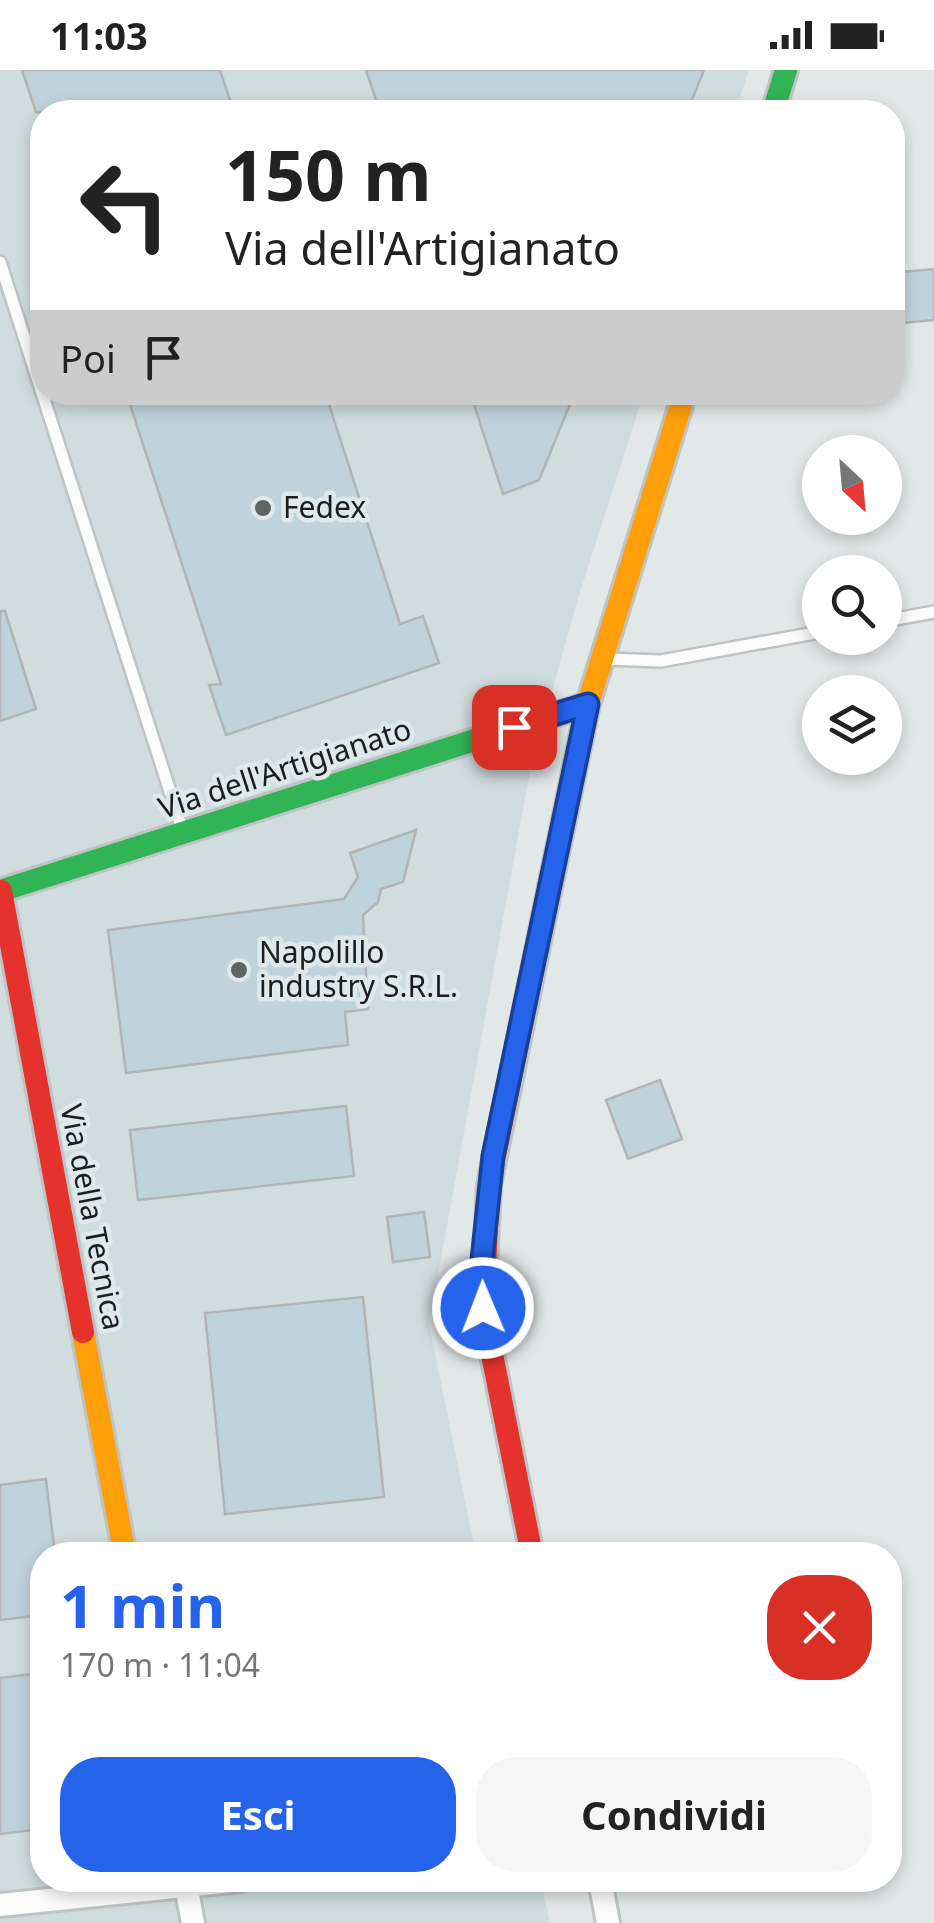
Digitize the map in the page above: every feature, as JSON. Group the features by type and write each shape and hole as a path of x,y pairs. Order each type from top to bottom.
{"street":[{"path":"776,100 786,70"},
{"path":"529,1542 490,1355 482,1260 498,1127 588,704 681,405"},
{"name":"Via dell'Artigianato","path":"0,891 588,704"},
{"name":"Via della Tecnica","path":"0,891 123,1542"},
{"path":"0,1905 105,1892"},
{"path":"188,1892 193,1923"},
{"path":"602,1892 608,1923"}],"lane":[{"path":"0,262 30,355"},
{"path":"46,405 184,833"},
{"path":"902,617 934,612"},
{"path":"602,658 661,661 802,635"}],"shaded area":[{"path":"0,70 749,70 739,100 30,100 30,405 640,405 578,598 530,771 429,1324 473,1542 30,1542 30,1892 544,1892 550,1923 0,1923"}],"building":[{"path":"22,70 220,70 230,100 32,100"},
{"path":"366,70 704,70 692,100 376,100"},
{"path":"934,269 934,320 905,323 905,272"},
{"name":"Fedex","path":"130,405 329,405 400,624 423,616 439,663 226,735 209,685 221,684"},
{"path":"474,405 570,405 539,480 503,494"},
{"path":"0,611 5,611 36,709 0,721"},
{"name":"Napolillo industry S.R.L.","path":"416,830 403,882 381,889 378,902 363,915 368,1009 345,1012 348,1045 126,1073 108,930 344,899 358,877 350,853"},
{"path":"660,1080 682,1139 628,1159 606,1100"},
{"path":"346,1106 354,1176 138,1200 130,1130"},
{"path":"424,1212 430,1257 393,1262 387,1217"},
{"path":"363,1297 384,1497 225,1514 205,1313"},
{"path":"46,1479 53,1542 30,1542 30,1616 0,1620 0,1485"},
{"path":"30,1674 30,1830 0,1834 0,1678"}],"traffic: fast":[{"path":"777,100 786,70"},
{"path":"0,891 588,704"}],"traffic: slow":[{"path":"550,887 588,704 681,405"},
{"path":"83,1332 123,1542"}],"traffic: jam":[{"path":"529,1542 483,1309 489,1185 550,887"},
{"path":"1,891 83,1332"}],"place":[{"name":"Fedex","path":"263,508"},
{"name":"Napolillo industry S.R.L.","path":"239,970"}],"route":[{"path":"483,1308 482,1260 498,1127 588,704 514,727"}]}
